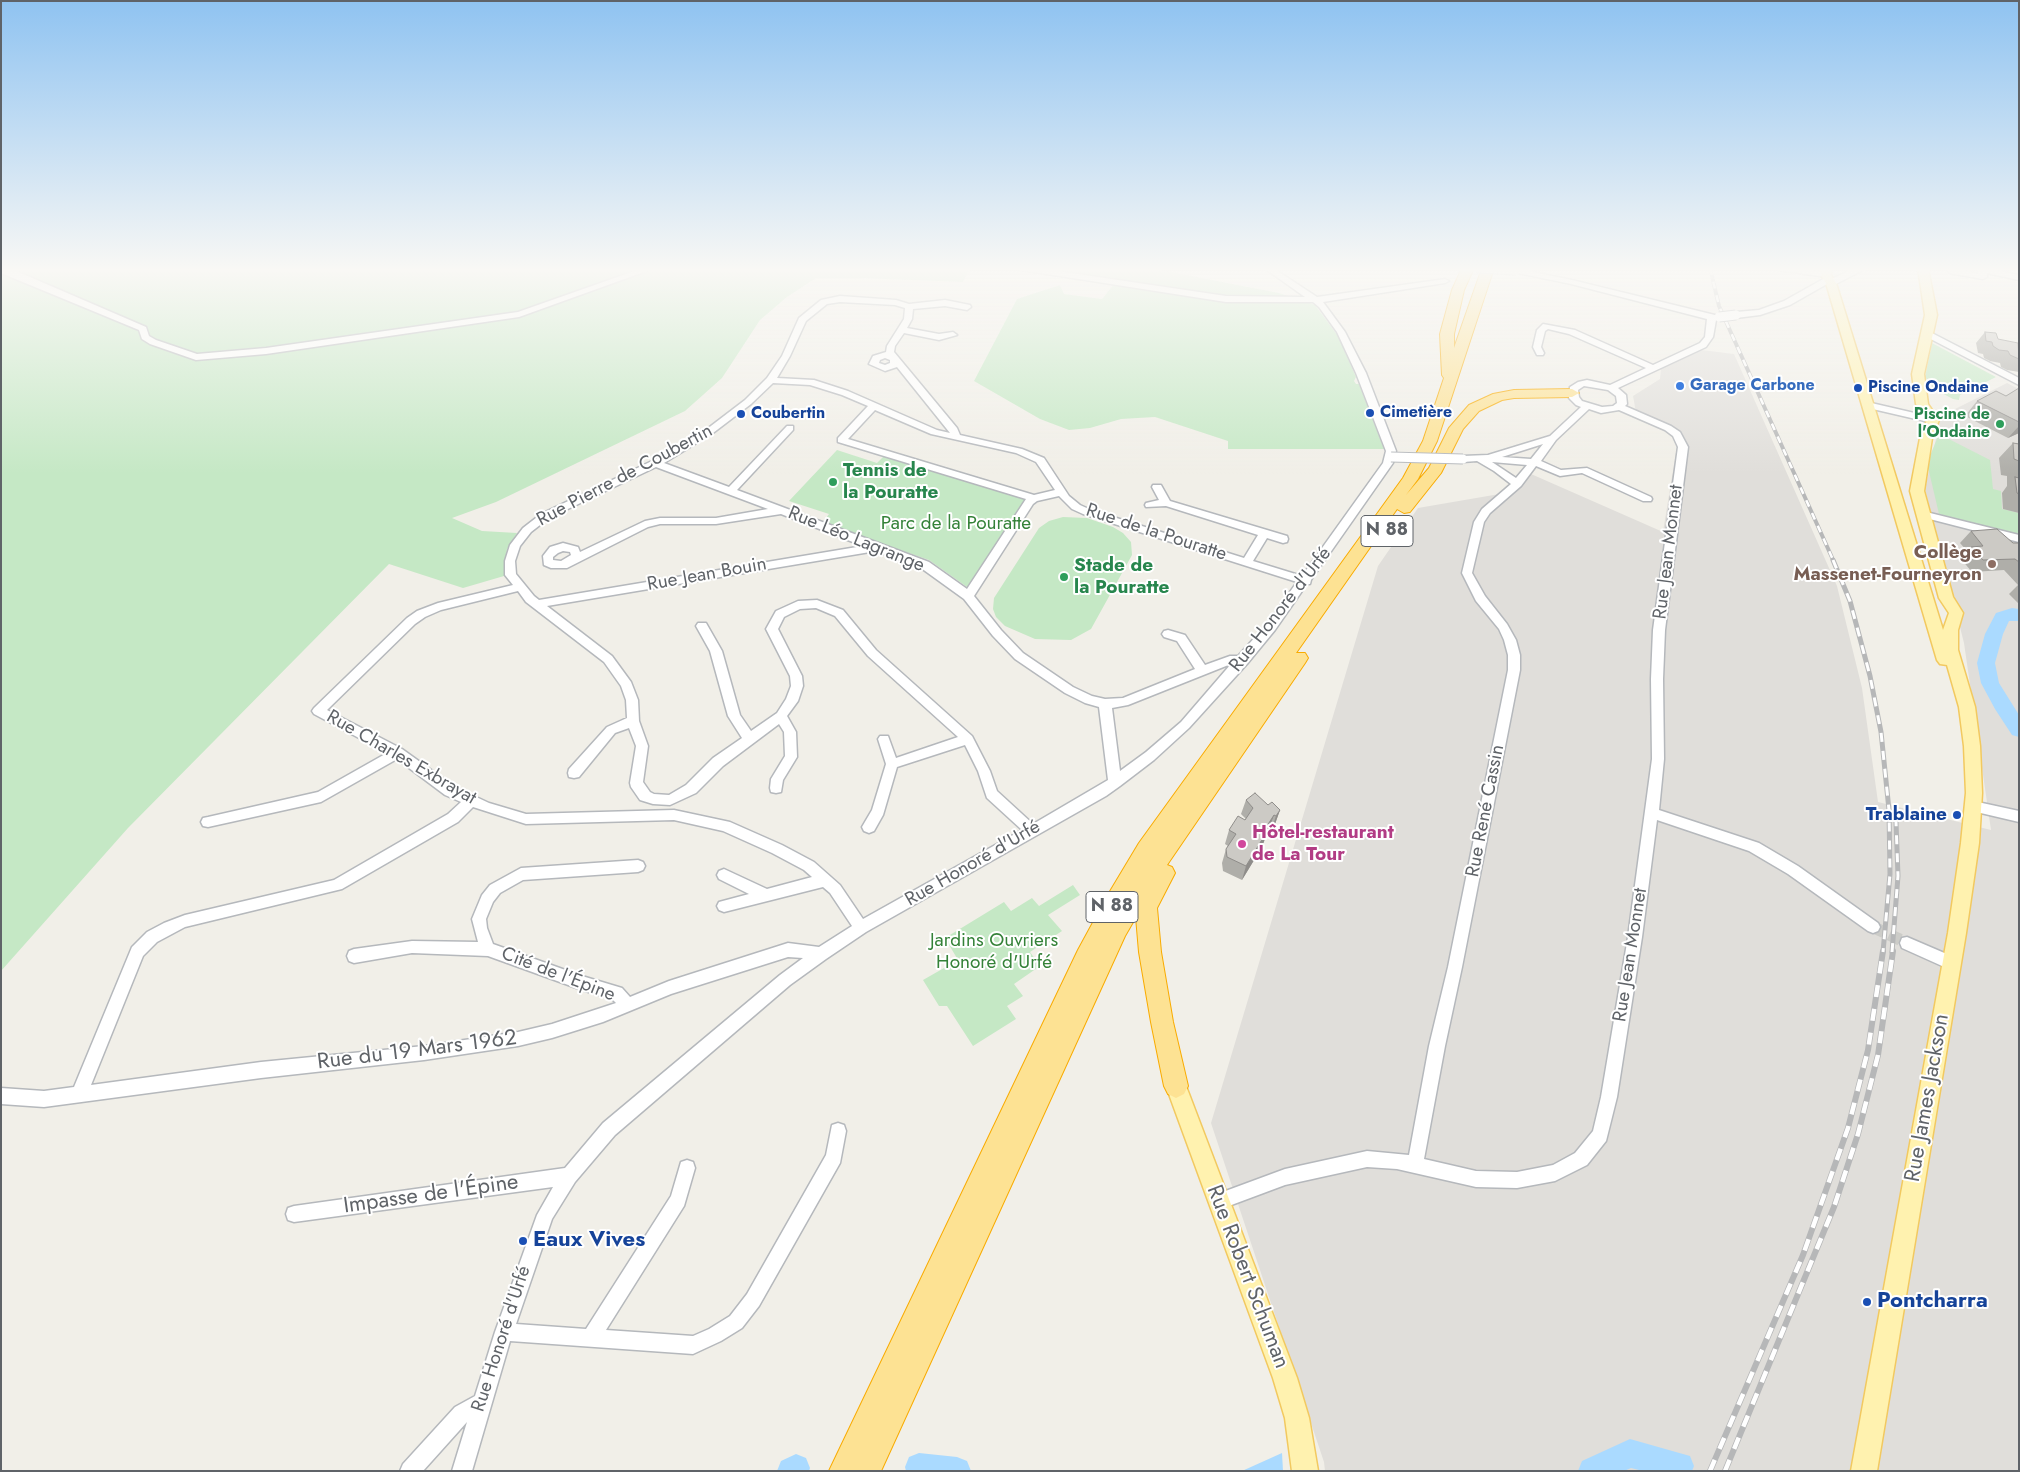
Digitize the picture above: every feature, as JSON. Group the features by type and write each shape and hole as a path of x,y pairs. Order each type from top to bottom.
{"highway":[{"path":"1447,337 1449,385"},
{"name":"N 88","path":"843,1471 1086,957 1116,899 1146,849 1410,479 1430,441 1465,337"},
{"name":"N 88","path":"866,1471 1117,930 1155,866 1424,478 1446,431 1476,337"},
{"name":"N 88","path":"1404,508 1436,470 1456,428 1474,408 1498,397 1514,394 1546,392 1572,394"},
{"path":"1176,1086 1162,1022 1150,952 1146,907 1223,767"}],"main road":[{"path":"1846,337 1929,609 1968,723"},
{"path":"1927,337 1918,374 1922,404 1933,420 1926,438 1917,491 1946,598 1956,613 1955,616 1939,615 1929,609"},
{"name":"Rue James Jackson","path":"1864,1471 1962,902 1973,806 1974,770 1963,689 1950,650 1951,630 1955,616"},
{"name":"Rue Robert Schuman","path":"1176,1086 1285,1378 1297,1418 1305,1471"}],"street":[{"path":"145,337 153,342 196,357 266,351 364,337"},
{"name":"Rue Pierre de Coubertin","path":"795,337 786,356 771,380 726,421 656,463 545,516 526,530 515,544 510,561 511,575 519,587 537,604 608,658 628,685 632,700 633,721 642,746 636,782 645,796 653,799 670,800 681,795 690,789 718,762 781,716 792,701 796,686 796,676 772,629 780,614 798,605 817,604 839,612 872,653 968,740 984,771 992,794 1031,831"},
{"path":"897,337 891,346 890,352 954,430 955,436"},
{"path":"1342,337 1350,349 1388,441 1391,457 1481,458 1532,463 1560,473 1583,470 1647,500"},
{"path":"1539,337 1536,347 1540,353"},
{"path":"1583,337 1653,368"},
{"path":"1611,388 1703,345 1709,337"},
{"path":"1933,337 2019,382"},
{"name":"Rue de la Pouratte","path":"771,380 811,382 874,405 915,425 1008,448 1040,460 1070,503 1087,512 1306,581"},
{"path":"1587,382 1611,388 1622,397 1622,404 1619,407 1608,410 1586,406 1580,403 1572,394 1576,386 1587,382"},
{"path":"874,405 841,440 1034,498"},
{"path":"1867,405 1933,420"},
{"name":"Rue René Cassin","path":"1414,1165 1514,670 1514,655 1510,640 1503,627 1480,598 1467,573 1479,522 1486,511 1517,484 1548,440 1586,406"},
{"name":"Rue Jean Monnet","path":"1218,1202 1285,1177 1367,1159 1397,1161 1476,1178 1517,1180 1555,1173 1573,1164 1581,1159 1600,1136 1609,1097 1635,938 1652,812 1658,759 1657,679 1659,630 1683,447 1677,434 1668,428 1619,407"},
{"path":"730,492 790,428"},
{"path":"1481,458 1548,440"},
{"name":"Rue Honoré d'Urfé","path":"462,1471 504,1332 546,1215 569,1176 609,1129 785,980 821,954 860,928 1115,782 1150,756 1184,725 1243,661 1306,581 1391,457"},
{"path":"1481,458 1517,484"},
{"name":"Rue Léo Lagrange","path":"656,463 925,565 968,596 997,633 1019,656 1069,690 1089,700 1106,704 1124,702 1230,660 1243,661"},
{"path":"1157,487 1166,502"},
{"path":"968,596 1029,502 1034,498 1061,492"},
{"path":"1150,505 1166,502 1283,539"},
{"path":"572,561 645,524 660,521 716,521 782,511"},
{"path":"1922,514 2019,539"},
{"path":"1247,562 1264,533"},
{"name":"Rue Jean Bouin","path":"537,604 876,547"},
{"name":"Rue Charles Exbrayat","path":"519,587 438,607 421,614 411,621 318,711 398,754 450,791 471,801 526,819 674,815 701,819 725,826 777,849 809,866 836,889 860,928"},
{"path":"702,626 716,651 734,716 749,738"},
{"path":"1168,634 1185,634 1203,671"},
{"path":"1106,704 1115,782"},
{"path":"776,788 777,779 791,757 790,732 781,716"},
{"path":"574,773 611,730 633,721"},
{"path":"869,827 878,812 892,764 884,739"},
{"path":"892,764 968,740"},
{"path":"208,822 321,797 398,754"},
{"path":"79,1095 143,944 169,927 185,921 337,885 453,818 471,801"},
{"path":"1973,806 2019,817"},
{"path":"1652,812 1740,840 1754,847 1793,870 1873,928"},
{"name":"Cité de l'Épine","path":"488,949 480,928 481,910 487,898 506,881 522,874 638,866"},
{"path":"724,875 767,896"},
{"path":"724,906 826,880"},
{"path":"1907,943 1951,963"},
{"name":"Cité de l'Épine","path":"354,956 412,947 488,949 582,983 617,993 626,1004"},
{"name":"Rue du 19 Mars 1962","path":"1,1096 44,1099 261,1070 424,1052 518,1039 552,1031 603,1015 626,1004 788,950 821,954"},
{"path":"504,1332 693,1344 716,1335 736,1322 753,1300 834,1156 838,1131"},
{"path":"591,1338 678,1200 688,1168"},
{"name":"Impasse de l'Épine","path":"294,1214 569,1176"},
{"path":"410,1471 462,1414 481,1403"}],"shaded area":[{"path":"1702,350 1734,354 1837,586 1862,688 1878,802 1991,830 1964,643 1925,489 1939,417 2007,383 2019,389 2019,1471 1325,1471 1324,1462 1211,1123 1378,566 1418,508 1517,491 1531,474 1663,532 1678,440 1669,431 1637,418 1633,396 1660,379 1661,369"}],"green space":[{"path":"1,337 749,337 722,378 685,411 496,502 452,518 482,531 517,533 507,549 504,576 463,588 389,564 128,828 1,971"},
{"path":"997,337 1338,337 1356,377 1354,381 1356,384 1359,384 1384,449 1228,449 1228,441 1155,417 1121,419 1090,428 1069,430 1040,419 974,381"},
{"path":"1932,343 1996,377 1960,395 1959,400 1953,399 1932,388 1932,385 1925,377"},
{"path":"1939,434 1990,460 1993,489 2001,491 2002,509 2019,513 2019,535 1939,514 1927,463"},
{"name":"Parc de la Pouratte","path":"837,450 877,463 885,455 1028,498 971,586 967,587 929,560 822,523 829,514 789,501"},
{"name":"Stade de la Pouratte","path":"1063,517 1087,518 1113,527 1123,533 1131,542 1132,555 1091,629 1071,640 1035,639 1005,626 996,617 993,609 994,598 1039,528 1049,521"},
{"name":"Jardins Ouvriers Honoré d'Urfé","path":"1073,885 1080,895 1048,915 1062,931 1030,952 1040,966 1014,984 1023,996 1007,1006 1016,1019 973,1046 947,1006 939,1006 923,980 958,960 945,938 1004,902 1011,911 1032,898 1039,906"}],"water":[{"path":"1282,1453 1283,1471 1242,1471"}],"building":[{"path":"1986,337 1997,337 1998,339 2018,343 2019,359 2010,355 2008,351 1999,350 1993,346 1992,342 1986,341"},
{"path":"2019,388 2019,422 1977,401 1996,391 2006,396"},
{"path":"2013,443 2019,444 2019,461 2014,459"},
{"path":"2015,477 2019,478 2019,494 2017,493"},
{"path":"1997,529 2013,543 2019,543 2019,562 2015,559 1983,560 1971,547 1983,546 1971,531"},
{"name":"Hôtel-restaurant de La Tour","path":"1255,793 1268,805 1272,802 1280,810 1276,816 1274,815 1263,832 1266,833 1246,866 1227,857 1226,849 1236,834 1229,830 1238,816 1245,820 1253,808 1246,800"}],"waterway":[{"path":"2019,615 2012,614 2002,617 1994,634 1986,663 1990,683 2001,704 2019,730"},
{"path":"1592,1471 1630,1453 1680,1466"},
{"path":"919,1467 957,1471"},
{"path":"791,1471 796,1468"}],"tunnel":[{"path":"1873,927 1907,943"}],"railway":[{"path":"1733,337 1834,562"},
{"path":"1833,560 1850,601 1870,676 1881,732 1889,810 1890,874 1883,952"},
{"path":"1892,952 1898,876 1896,822"},
{"path":"1710,1471 1803,1255 1848,1128 1868,1050 1883,951"},
{"path":"1725,1471 1834,1207 1858,1134 1878,1055 1893,951"}],"place":[{"name":"Garage Carbone","path":"1680,386"},
{"name":"Piscine Ondaine","path":"1858,388"},
{"name":"Cimetière","path":"1370,413"},
{"name":"Coubertin","path":"741,414"},
{"name":"Piscine de l'Ondaine","path":"2000,424"},
{"name":"Tennis de la Pouratte","path":"833,482"},
{"name":"Collège Massenet-Fourneyron","path":"1992,564"},
{"name":"Stade de la Pouratte","path":"1064,577"},
{"name":"Trablaine","path":"1957,815"},
{"name":"Hôtel-restaurant de La Tour","path":"1242,844"},
{"name":"Eaux Vives","path":"523,1241"},
{"name":"Pontcharra","path":"1867,1302"}]}
